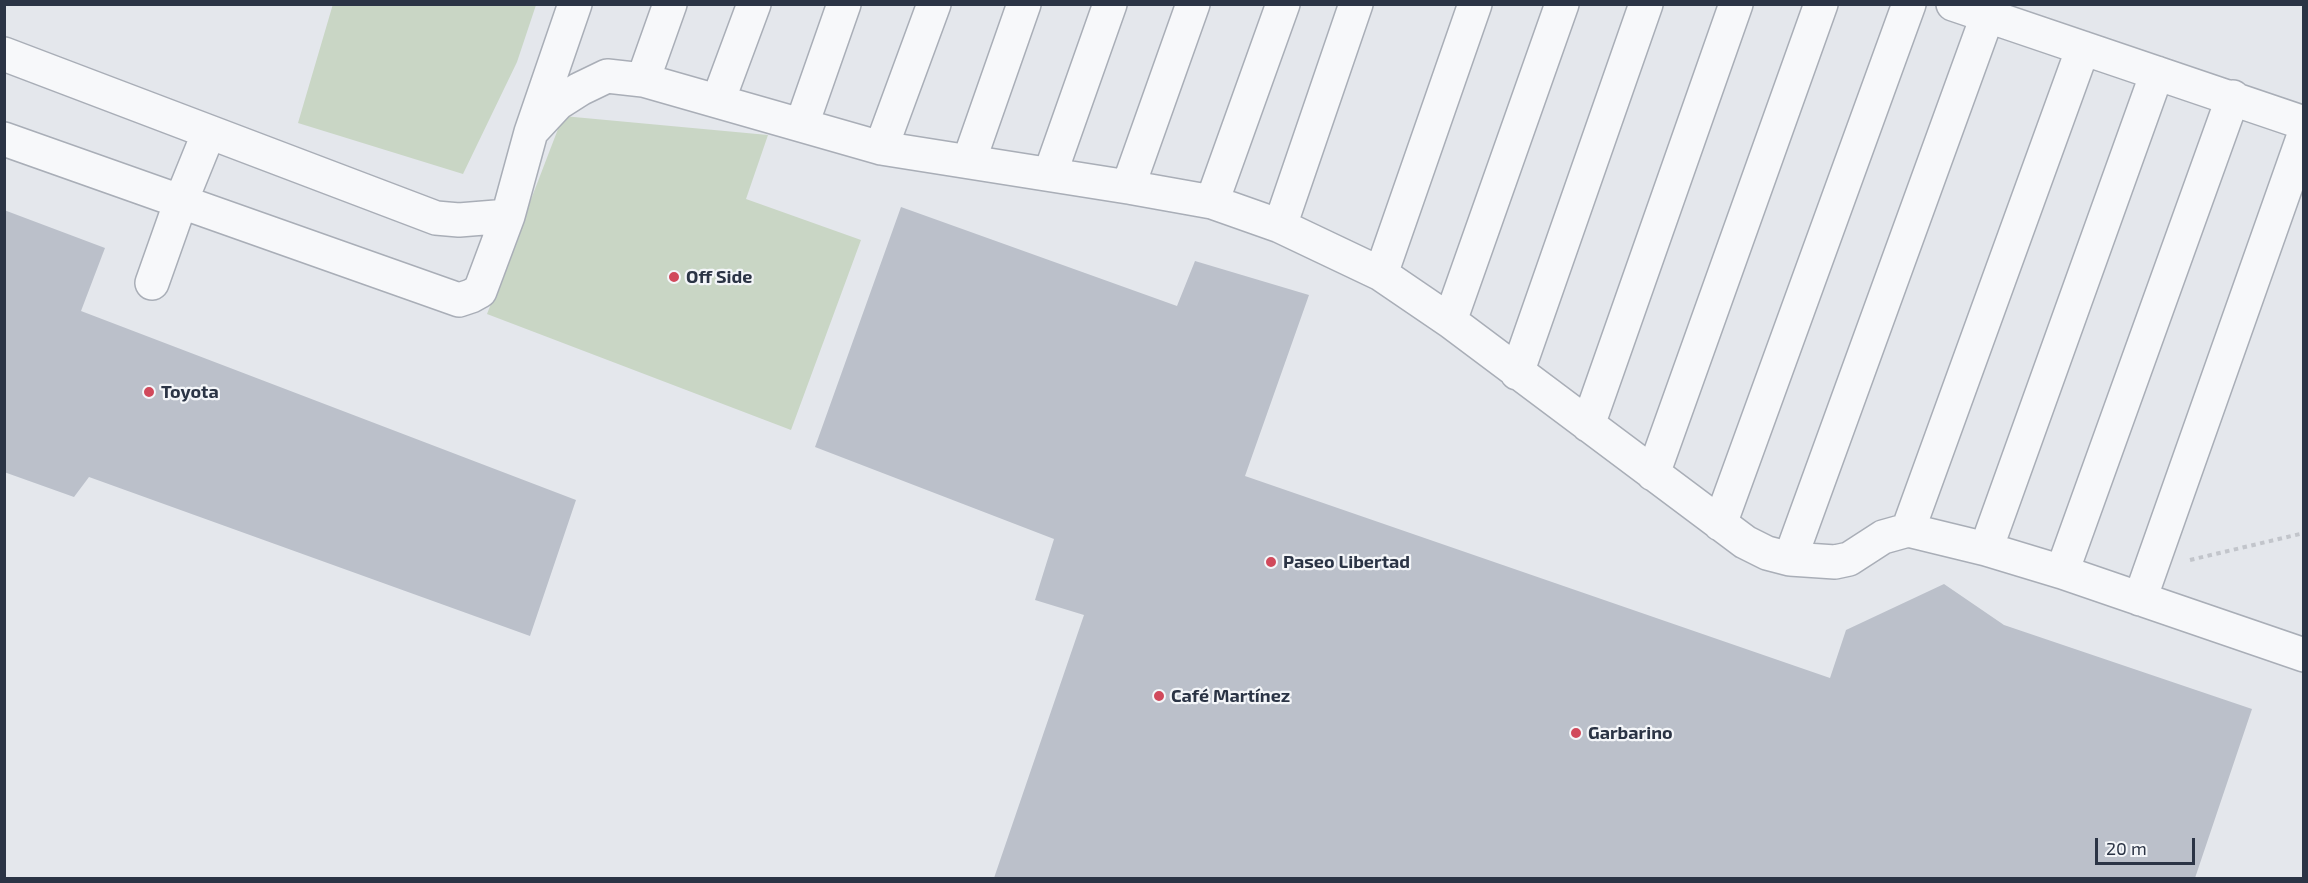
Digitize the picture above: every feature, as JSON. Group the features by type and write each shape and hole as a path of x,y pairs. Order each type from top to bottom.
{"lane":[{"path":"4,139 459,300 480,291 508,216 531,132 575,4"},
{"path":"643,80 670,4"},
{"path":"718,100 754,4"},
{"path":"801,124 844,4"},
{"path":"881,148 934,4"},
{"path":"969,161 1024,4"},
{"path":"1050,174 1110,4"},
{"path":"1128,187 1193,4"},
{"path":"1212,202 1283,4"},
{"path":"1280,226 1356,4"},
{"path":"1381,274 1475,4"},
{"path":"1450,321 1562,4"},
{"path":"1517,373 1646,4"},
{"path":"1587,425 1736,4"},
{"path":"1653,474 1821,4"},
{"path":"1720,524 1909,4"},
{"path":"1953,4 2304,123"},
{"path":"1790,559 1987,17"},
{"path":"1908,530 2083,48"},
{"path":"4,54 436,218 459,220 508,216"},
{"path":"1986,549 2157,73"},
{"path":"531,132 558,103 607,76 643,80 881,148 1212,202 1280,226 1381,274 1450,321 1720,524 1767,553 1790,559 1835,562 1849,559 1883,537 1908,530 1986,549 2062,572 2145,584 2304,655"},
{"path":"2062,572 2233,98"},
{"path":"152,283 181,201 209,132"},
{"path":"2145,584 2304,135"}],"path":[{"path":"2145,584 2304,533"}],"green space":[{"path":"333,4 536,5 517,62 463,174 298,123"},
{"name":"Off Side","path":"563,116 768,135 746,199 861,240 791,430 487,314"}],"building":[{"name":"Paseo Libertad","path":"901,207 1177,306 1195,261 1309,295 1245,476 1830,678 1846,630 1944,584 2004,625 2252,709 2195,878 994,878 1084,615 1035,600 1054,539 815,447"},
{"name":"Toyota","path":"4,210 105,248 81,311 576,500 530,636 89,477 74,497 4,472"}],"place":[{"name":"Off Side","path":"674,277"},
{"name":"Toyota","path":"149,392"},
{"name":"Paseo Libertad","path":"1271,562"},
{"name":"Café Martínez","path":"1159,696"},
{"name":"Garbarino","path":"1576,733"}]}
